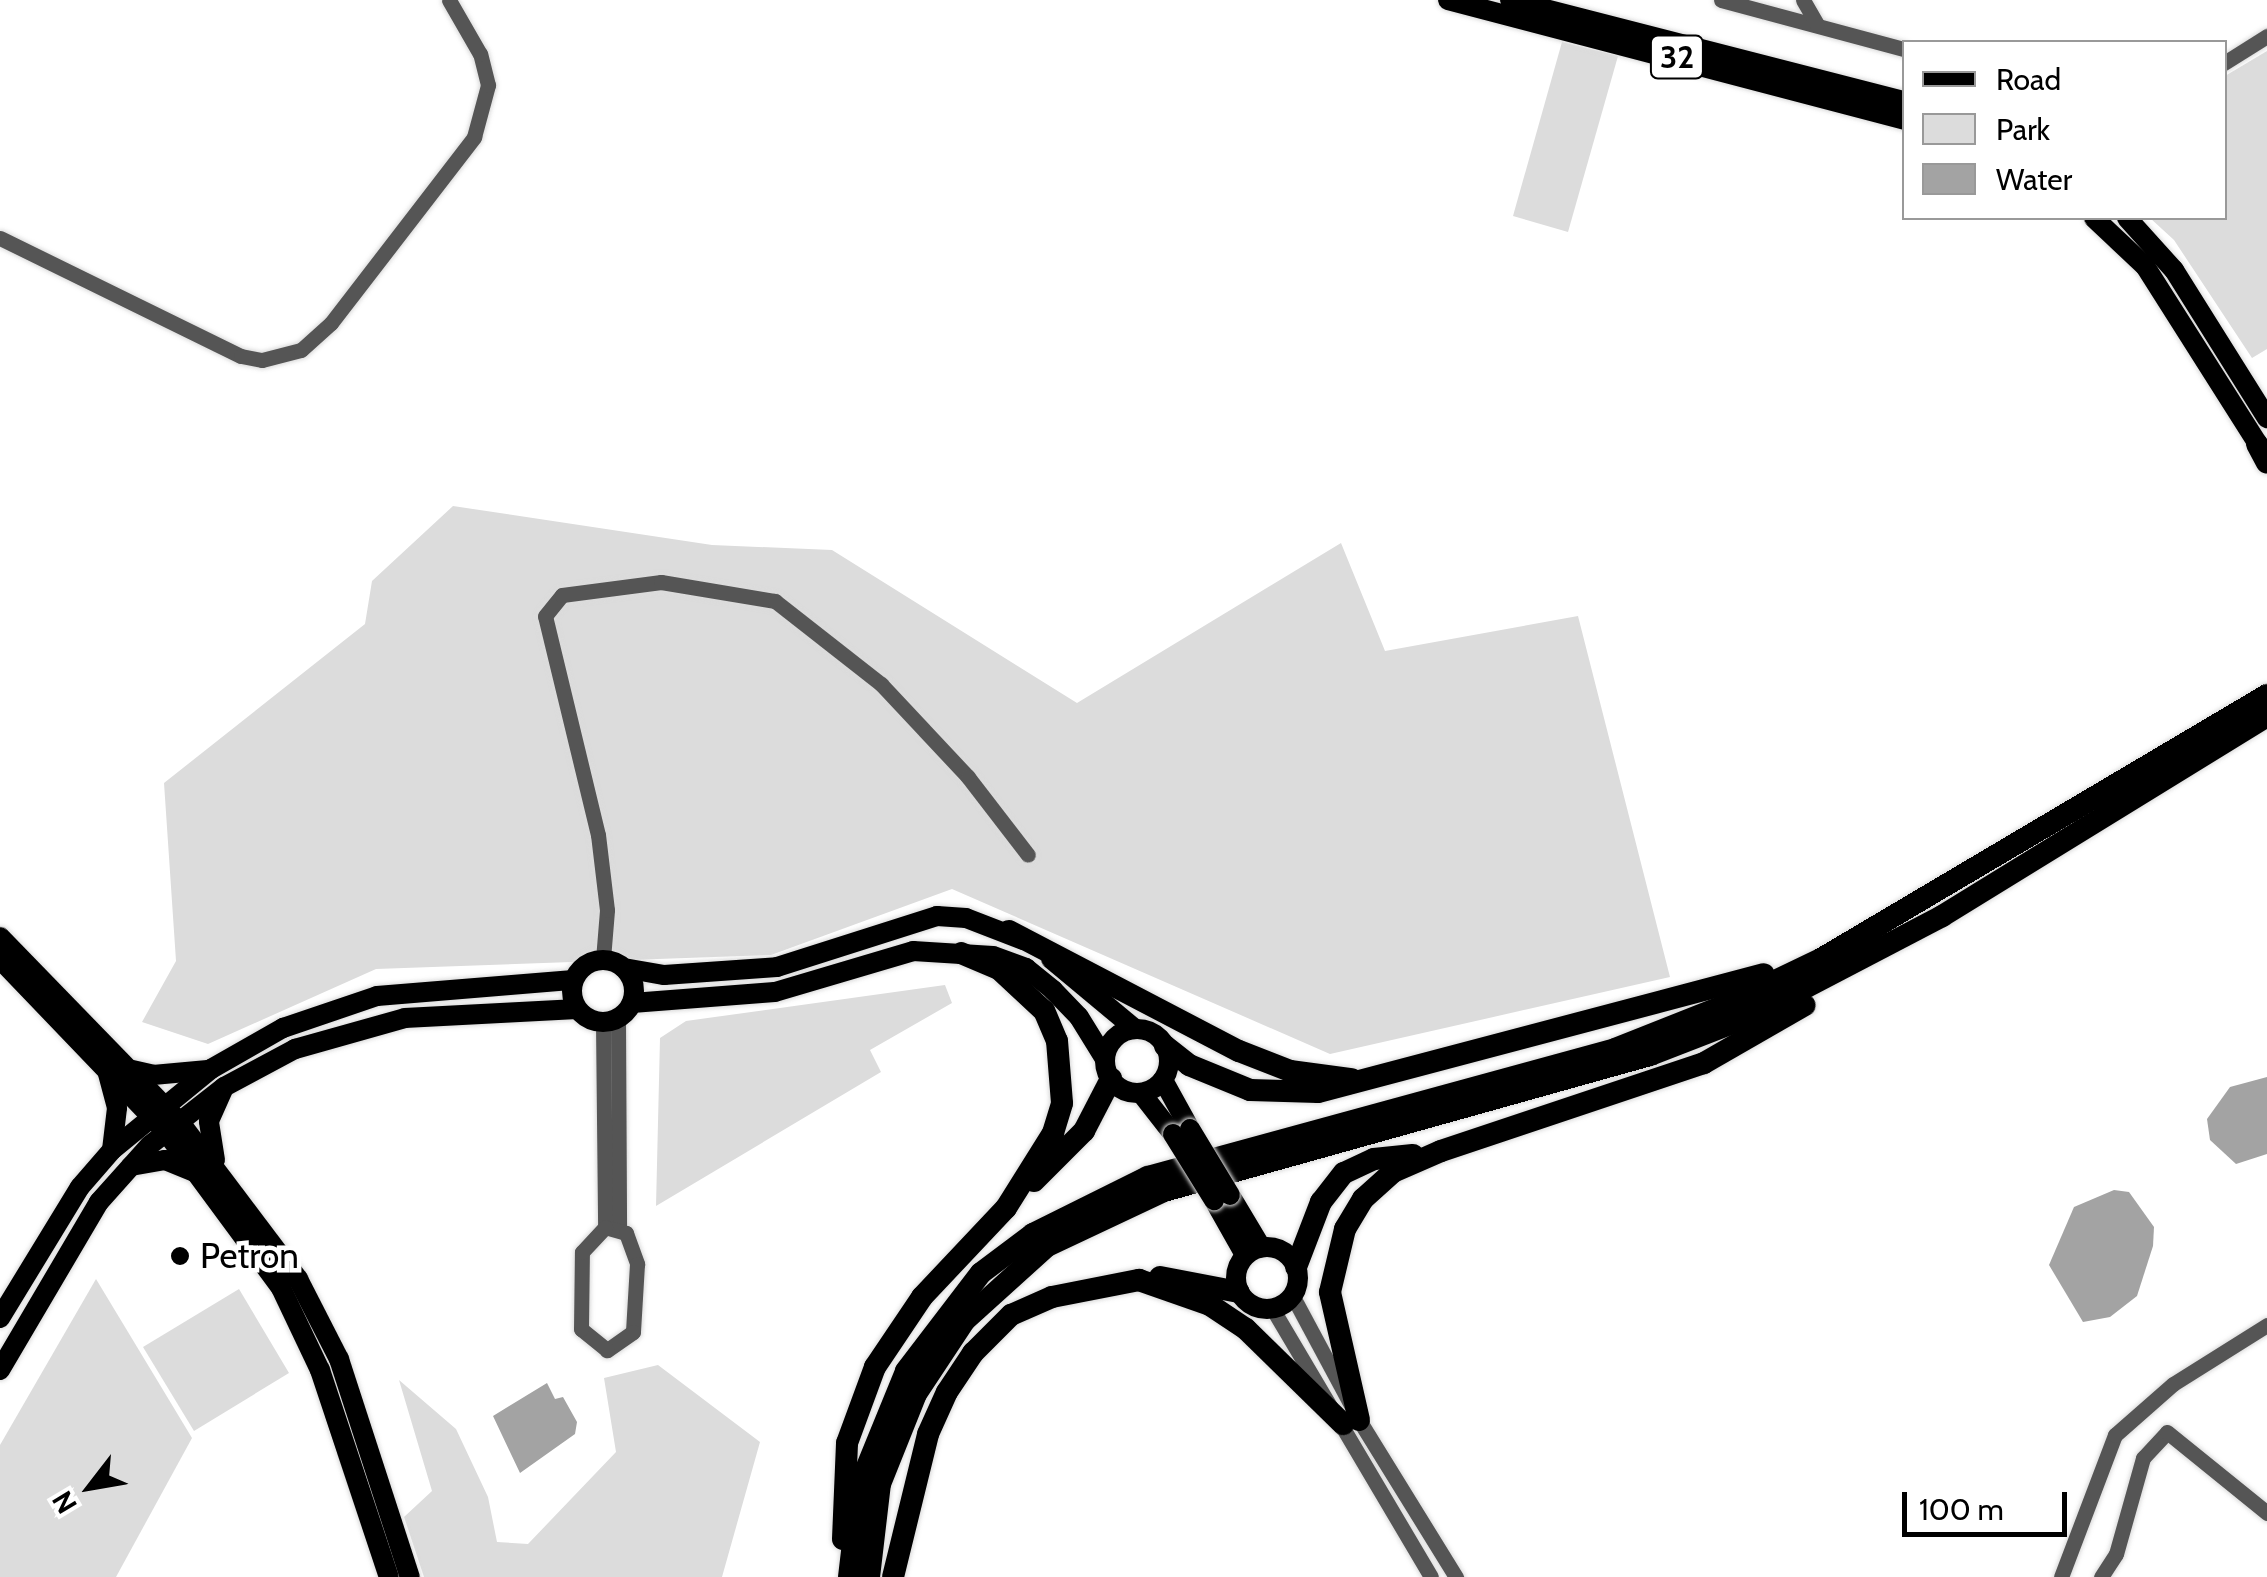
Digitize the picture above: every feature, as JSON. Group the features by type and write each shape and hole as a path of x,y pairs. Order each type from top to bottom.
{"highway":[{"path":"2234,725 2267,682"},
{"path":"1351,1422 1332,1317 1336,1259 1363,1199 1393,1172 1441,1151 1704,1063 1942,916 2234,725 2267,696"},
{"path":"848,1577 860,1484 906,1370 981,1273 1020,1242 1148,1176 1615,1050 1821,959 2234,725 2267,719"},
{"path":"869,1577 880,1484 916,1394 965,1320 1047,1246 1164,1191 1650,1055 1753,1015 1942,916"},
{"path":"1009,931 1239,1051 1290,1071 1366,1080"},
{"path":"962,953 999,969 1024,990 1057,1041 1062,1103 1053,1132 1006,1208"},
{"path":"1166,1046 1189,1066 1250,1090 1318,1092 1821,959"},
{"path":"848,1577 841,1511 846,1443 860,1397 922,1297 1084,1131 1108,1069"},
{"path":"1296,1267 1320,1202 1344,1173 1374,1159 1441,1151"},
{"path":"892,1577 928,1434 972,1353 1011,1315 1052,1296 1174,1276 1240,1292"},
{"path":"1139,1280 1210,1304 1246,1329 1351,1422"}],"main road":[{"name":"32","path":"1448,0 1902,119"},
{"name":"32","path":"1510,0 1902,101"},
{"path":"2096,220 2145,266 2264,455"},
{"path":"2129,220 2174,270 2267,418"},
{"path":"577,1009 573,980 585,965 604,959 624,968 664,975 777,967 937,916 1009,931 1135,1028 1153,1033 1166,1046 1163,1080 1182,1132 1253,1251"},
{"path":"0,937 117,1070 153,1075 210,1069"},
{"path":"0,1318 51,1229 112,1150 295,1049 405,1018 577,1009 617,1015 775,992 912,952 962,953 1026,968 1080,1016 1108,1069 1141,1092 1182,1132"},
{"path":"0,959 218,1173 298,1279 332,1342 410,1577"},
{"path":"617,1015 634,984 624,968"},
{"path":"0,1370 70,1242 165,1119 210,1069 283,1028 377,996 573,980"},
{"path":"1108,1069 1118,1035 1135,1028"},
{"path":"112,1150 117,1070"},
{"path":"1141,1092 1163,1080"},
{"path":"218,1173 209,1121 224,1087"},
{"path":"165,1119 196,1173 302,1328 389,1577"},
{"path":"129,1166 165,1160 196,1173"},
{"path":"1282,1250 1296,1267 1292,1295 1272,1308 1253,1306 1240,1292 1236,1273 1253,1251 1282,1250"}],"street":[{"path":"0,238 240,356 262,360 301,350 330,323 474,137 488,85 480,54 449,0"},
{"path":"1721,0 1902,48"},
{"path":"1803,0 1817,24"},
{"path":"2227,61 2267,36"},
{"path":"604,959 607,910 598,835 545,616 562,595 661,582 775,602 881,684 968,777 1028,855"},
{"path":"612,1227 634,1242 637,1307 633,1332 606,1350 582,1329 582,1252 612,1227 617,1015"},
{"path":"1292,1295 1351,1422 1431,1577"},
{"path":"1272,1308 1456,1577"},
{"path":"2061,1577 2115,1435 2172,1384 2267,1325"},
{"path":"2102,1577 2116,1554 2142,1458 2168,1432 2267,1513"}],"green space":[{"path":"1562,42 1618,56 1568,232 1513,216"},
{"path":"2267,51 2267,349 2252,358 2174,240 2152,220 2227,220 2227,75"},
{"path":"453,506 712,545 832,550 1077,703 1341,543 1385,651 1578,616 1670,977 1330,1054 952,889 771,955 376,969 208,1044 142,1022 176,961 164,783 365,624 372,581"},
{"path":"945,985 952,1003 870,1050 881,1072 656,1206 660,1038 686,1021"},
{"path":"96,1279 192,1438 116,1577 0,1577 0,1445"},
{"path":"239,1289 289,1373 194,1431 143,1347"},
{"path":"658,1365 760,1442 722,1577 424,1577 404,1517 432,1491 399,1380 456,1429 488,1497 497,1542 528,1544 616,1452 604,1378"}],"water":[{"path":"2267,1077 2267,1154 2236,1164 2210,1140 2207,1119 2230,1087"},
{"path":"2114,1190 2129,1192 2154,1227 2153,1246 2137,1296 2110,1317 2083,1322 2049,1265 2074,1207"},
{"path":"547,1383 555,1399 563,1397 577,1422 575,1434 520,1473 493,1416"}],"place":[{"name":"Petron","path":"180,1256"}]}
